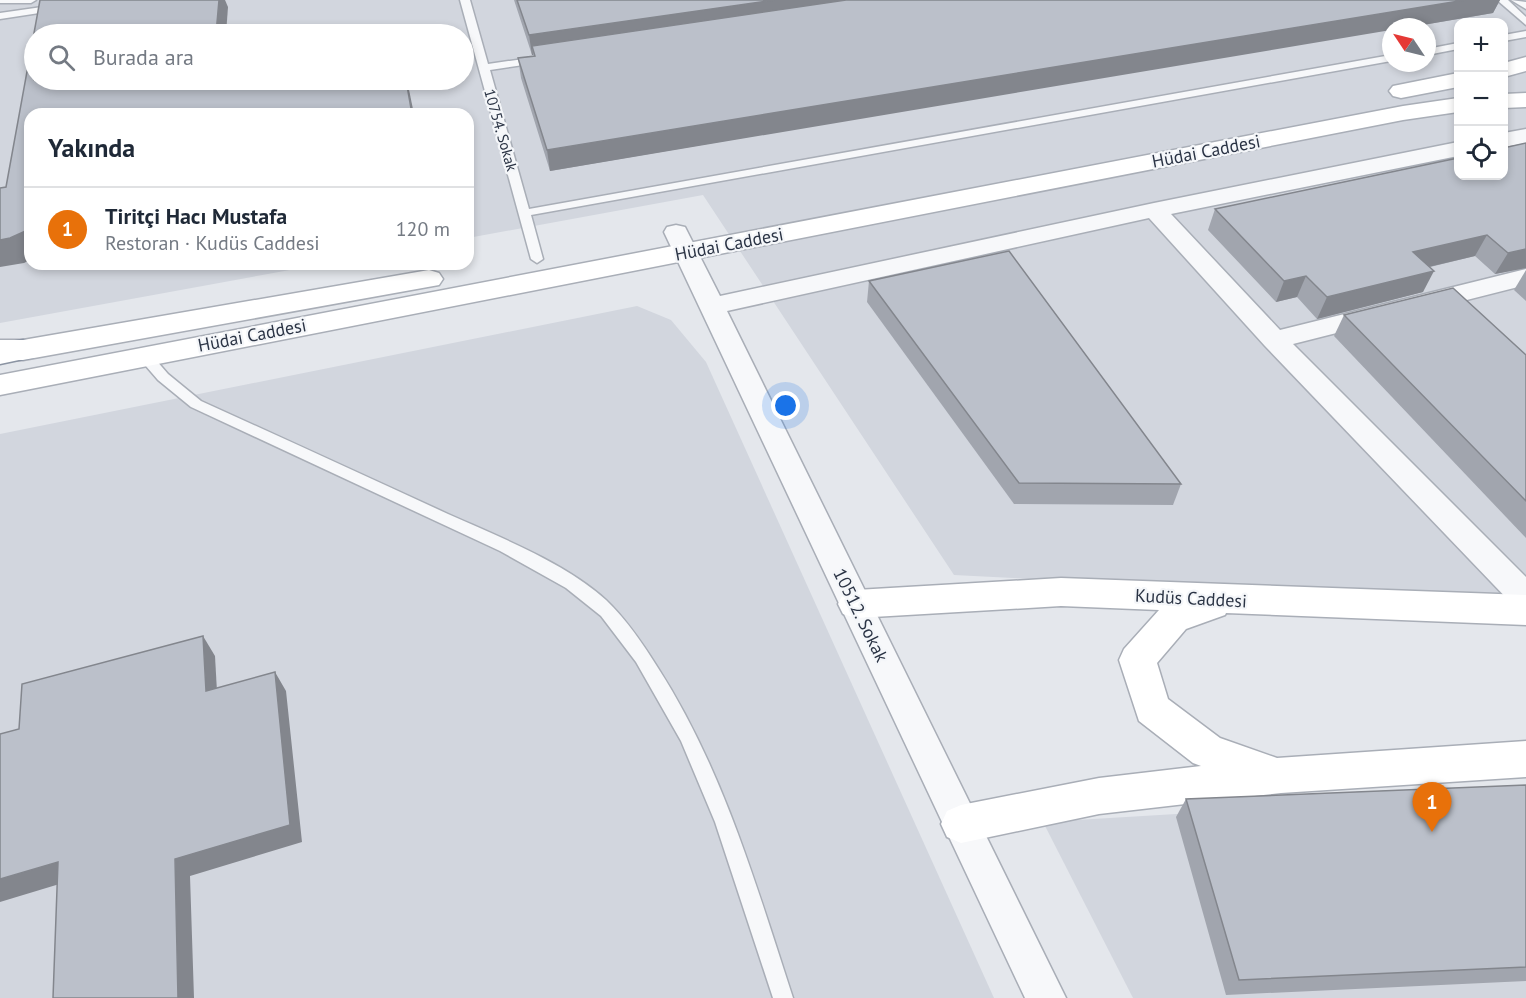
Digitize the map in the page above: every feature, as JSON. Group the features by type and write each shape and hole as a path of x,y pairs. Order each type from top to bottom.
{"street":[{"path":"1508,69 1526,64"},
{"name":"Hüdai Caddesi","path":"0,385 1454,81"},
{"path":"1508,101 1526,100"},
{"name":"Hüdai Caddesi","path":"8,351 537,260 681,242 1403,112 1454,106"},
{"path":"1508,139 1526,136"},
{"path":"711,306 1154,210 1454,150"},
{"path":"1154,210 1274,340 1526,598"},
{"name":"10512. Sokak","path":"681,242 1046,998"},
{"path":"1274,340 1526,277"},
{"path":"1451,296 1476,317"},
{"name":"Kudüs Caddesi","path":"856,604 1061,592 1526,610"},
{"path":"1228,600 1173,619 1137,660 1152,709 1207,751 1278,776"},
{"path":"961,824 1099,795 1278,776 1526,759"}],"lane":[{"path":"0,0 31,0"},
{"name":"10754. Sokak","path":"465,0 472,24"},
{"path":"1502,0 1526,22"},
{"path":"1516,0 1526,6"},
{"path":"0,16 72,6"},
{"name":"10754. Sokak","path":"474,32 537,260"},
{"path":"1508,37 1526,34"},
{"path":"1436,50 1454,47"},
{"path":"484,68 543,59"},
{"path":"524,213 1382,60"},
{"path":"144,356 163,377 196,404 505,547 548,570 593,599 627,635 655,675 681,721 708,783 746,886 783,998"}],"shaded area":[{"path":"0,0 1526,0 1526,605 954,575 703,195 474,237 474,108 24,108 24,270 290,270 0,323"},
{"path":"637,306 671,320 706,362 994,998 0,998 0,434"},
{"path":"1526,793 1526,998 1133,998 1043,822"}],"building":[{"path":"40,0 219,0 217,24 36,24"},
{"path":"517,0 774,0 529,35"},
{"path":"846,0 1465,0 547,150 518,58 535,56 532,46"},
{"path":"24,88 24,90 408,90 411,108 24,108 24,232 0,240 0,188 6,187"},
{"path":"1526,143 1526,249 1508,253 1487,235 1413,252 1434,271 1327,297 1306,276 1284,281 1215,209 1454,159 1454,180 1508,180 1508,147"},
{"path":"1009,251 1181,484 1019,483 869,281"},
{"path":"1453,288 1526,355 1526,501 1344,315"},
{"path":"203,636 206,691 275,672 290,825 175,859 178,998 53,998 58,862 0,879 0,734 19,729 22,684"},
{"path":"1526,785 1526,967 1239,980 1186,799"}],"place":[{"name":"Tiritçi Hacı Mustafa","path":"1432,832"}]}
